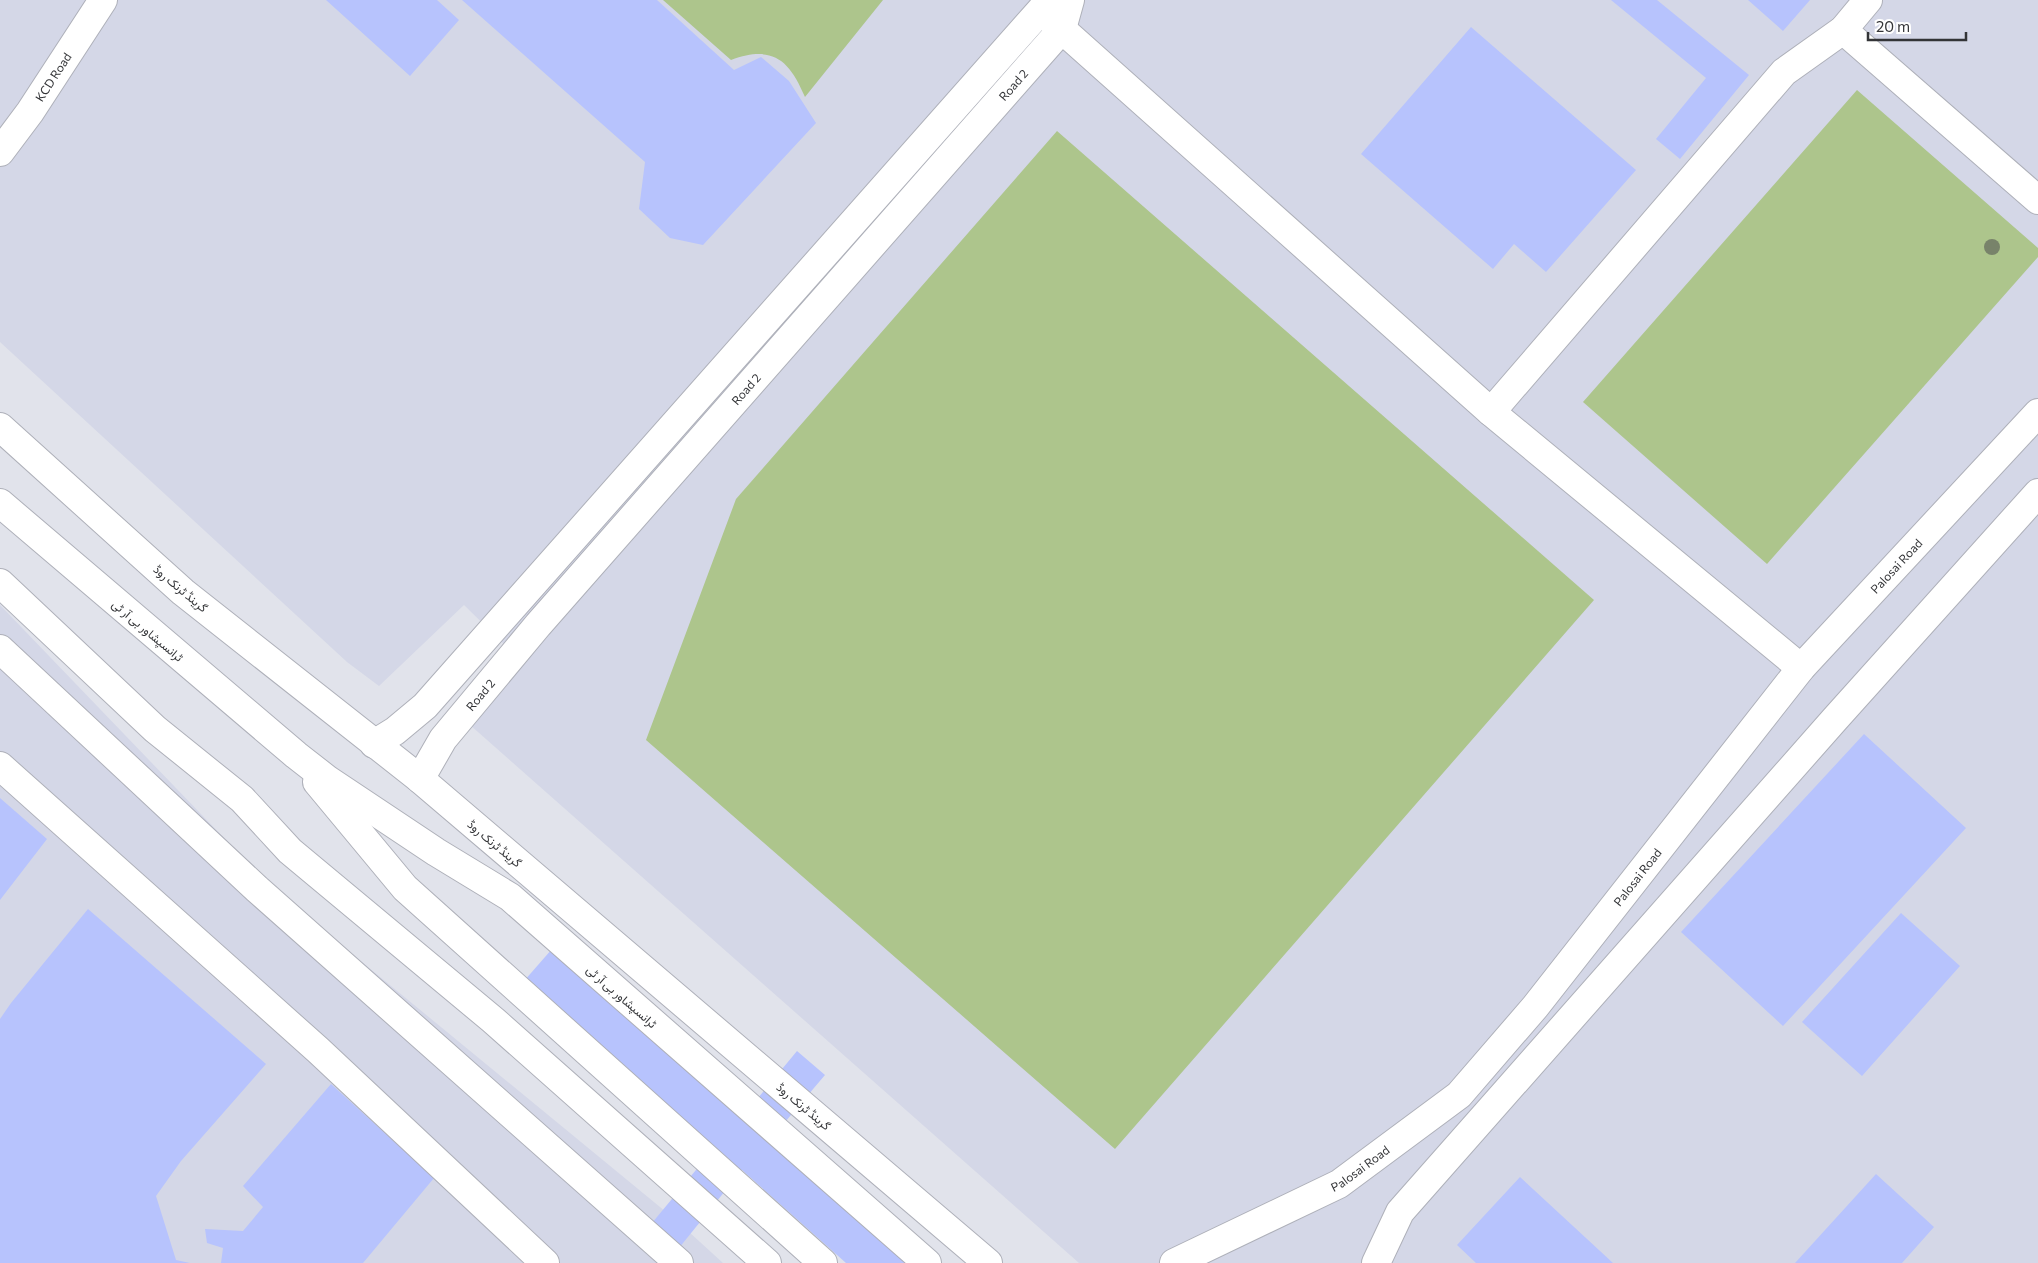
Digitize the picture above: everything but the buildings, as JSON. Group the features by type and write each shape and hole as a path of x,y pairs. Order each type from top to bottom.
{"main road":[{"name":"KCD Road","path":"0,152 30,112 103,0"},
{"name":"Road 2","path":"420,779 443,739 538,625 1062,29 1070,0"},
{"path":"1491,412 1784,72 1843,30 1868,0"},
{"path":"374,744 395,731 425,706 1051,5 1062,29 1491,412 1801,668"},
{"path":"1843,30 2038,200"},
{"name":"Palosai Road","path":"1174,1263 1339,1184 1459,1095 1535,1007 1801,668 2038,413"},
{"name":"گرینڈ ٹرنک روڈ","path":"0,426 183,592 420,779 988,1263"},
{"path":"1376,1263 1400,1212 1834,719 2038,492"},
{"name":"ٹرانسپشاور بی آر ٹی","path":"0,503 296,755 328,780 436,852 510,897 927,1263"},
{"path":"0,583 155,729 242,799 290,851 493,1020 767,1263"},
{"path":"0,649 257,889 679,1263"},
{"name":"ٹرانسپشاور بی آر ٹی","path":"296,755 322,790 405,888 823,1263"},
{"path":"0,766 318,1050 545,1263"},
{"path":"1535,1007 1562,1030"}],"shaded area":[{"path":"0,0 2038,0 2038,1263 1079,1263 461,717 516,656 464,605 379,686 347,662 0,342"},
{"path":"0,605 273,889 677,1221 723,1263 0,1263"}],"green space":[{"path":"663,0 883,0 805,97 792,73 777,59 768,55 758,54 731,60"},
{"path":"1857,90 2038,248 2038,257 1767,564 1583,402"},
{"path":"1057,131 1594,600 1115,1149 646,740 736,499"}]}
